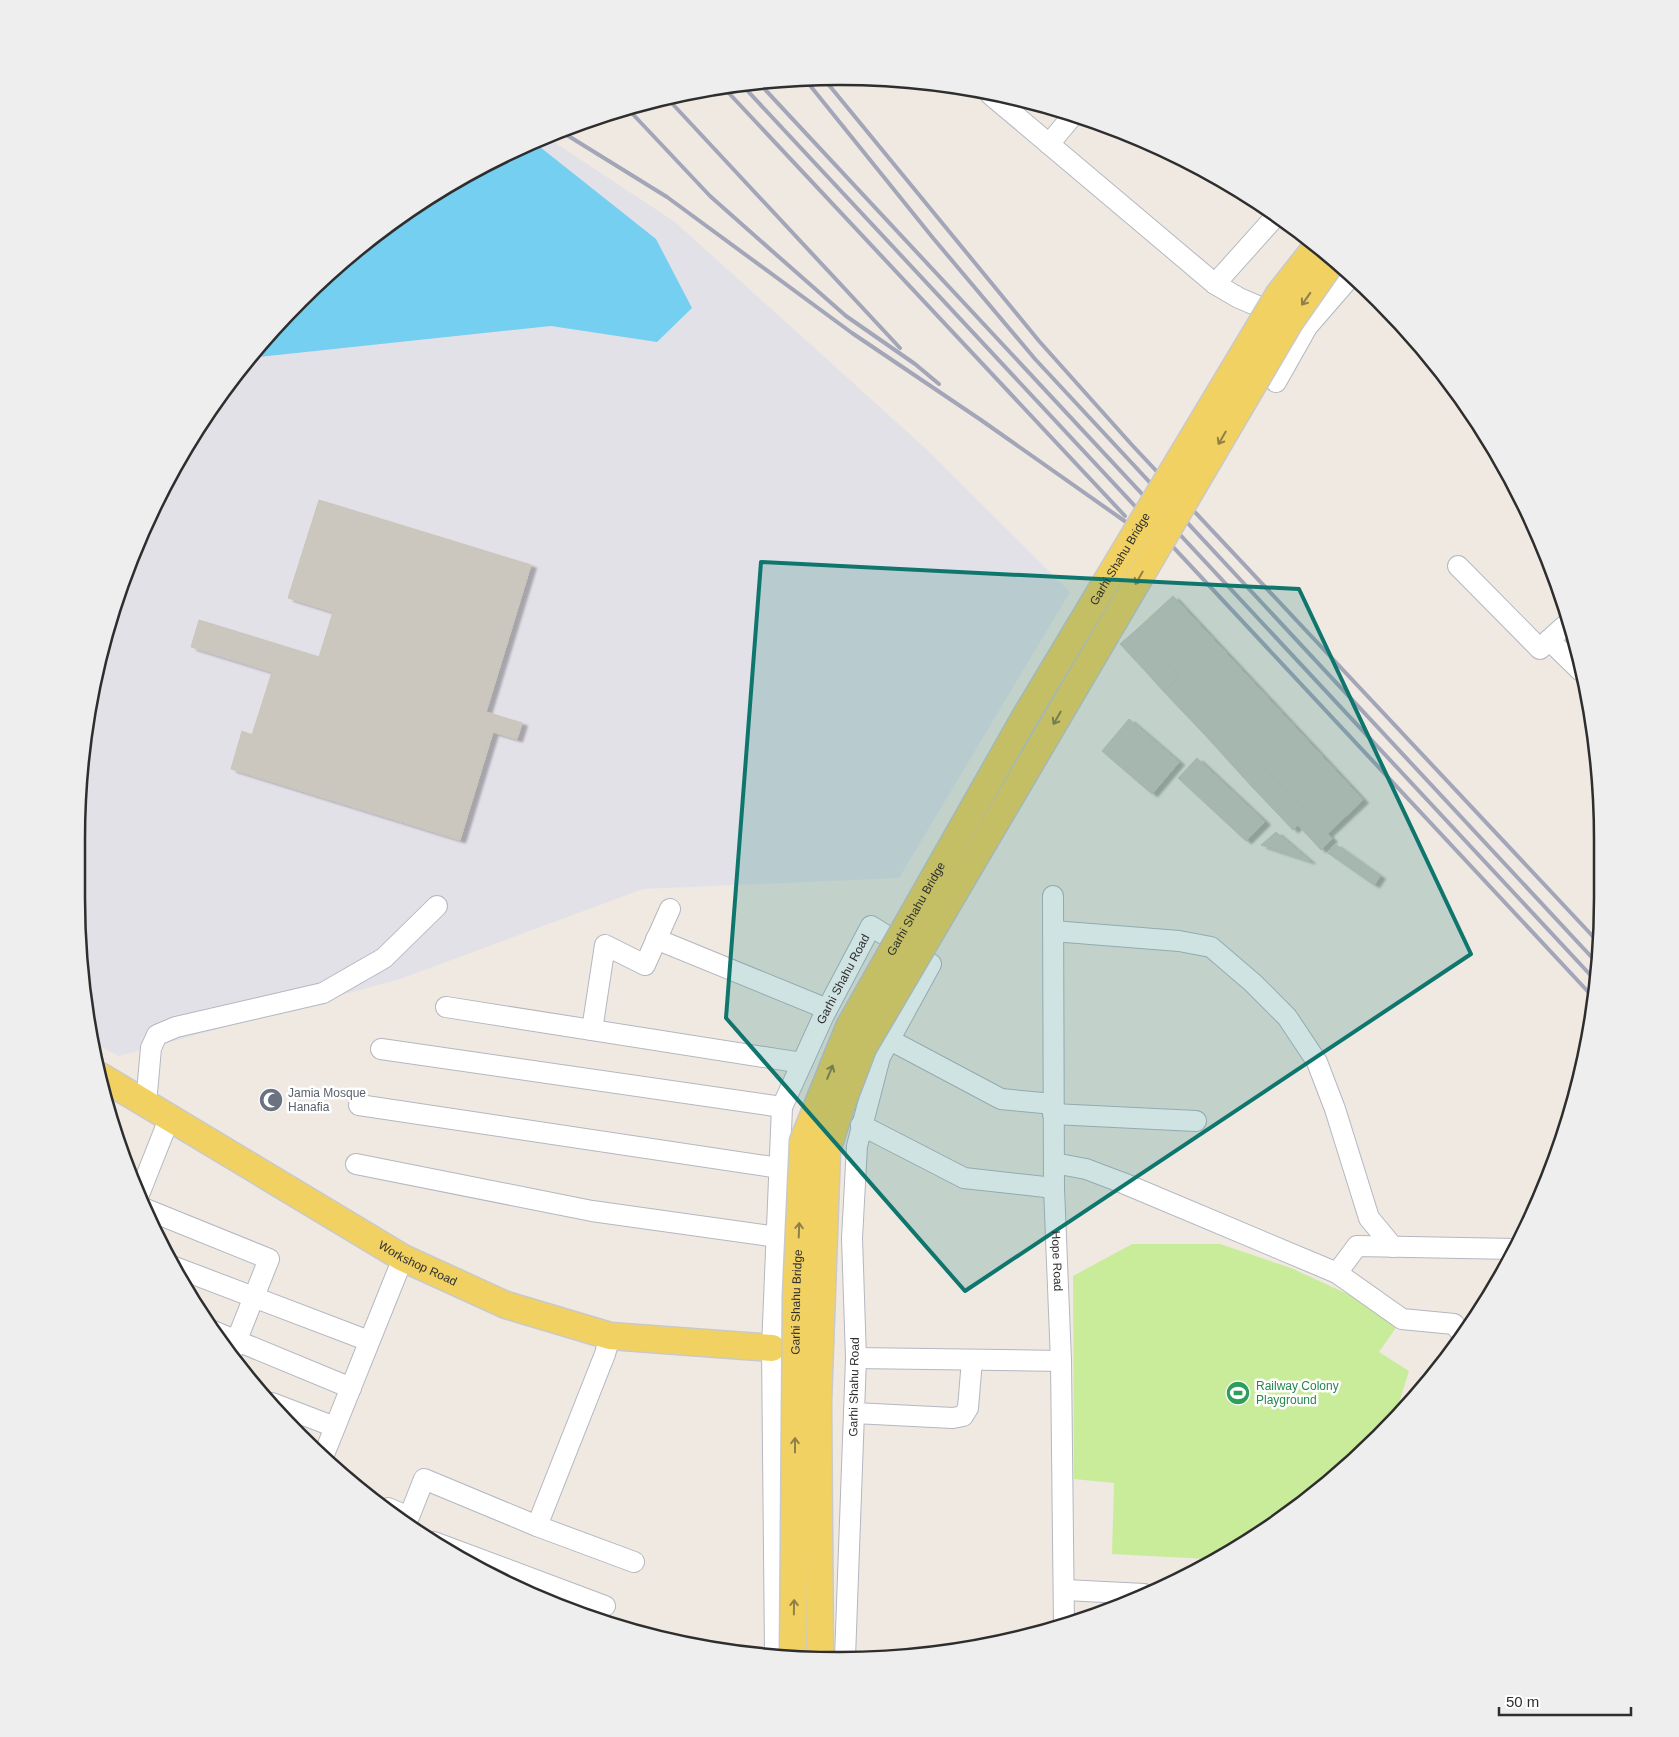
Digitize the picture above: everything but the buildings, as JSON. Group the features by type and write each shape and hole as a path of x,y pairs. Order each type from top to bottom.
{"main road":[{"name":"Garhi Shahu Bridge","path":"793,1650 796,1296 800,1185 804,1141 818,1101 850,1027 1025,717 1279,294 1312,251"},
{"name":"Garhi Shahu Bridge","path":"820,1651 818,1402 827,1151 841,1106 864,1048 1290,322 1329,266"},
{"name":"Workshop Road","path":"108,1081 403,1258 506,1305 610,1336 772,1348"}],"street":[{"path":"999,102 1215,284 1239,298 1307,328"},
{"path":"1049,144 1068,121"},
{"path":"1215,284 1271,221"},
{"path":"1276,382 1307,328 1347,281"},
{"path":"1458,566 1540,649 1563,627"},
{"path":"1549,640 1573,662"},
{"name":"Hope Road","path":"1053,896 1054,1188 1061,1361 1064,1617"},
{"path":"146,1104 152,1048 157,1035 176,1027 323,992 384,958 437,906"},
{"path":"592,1030 605,945 645,965 670,909"},
{"name":"Garhi Shahu Road","path":"775,1649 772,1348 782,1107 827,1009 871,926 931,964 880,1057 857,1146 852,1238 856,1358 844,1652"},
{"path":"1053,931 1178,941 1211,947 1253,983 1287,1017 1317,1062 1335,1108 1369,1218 1393,1247"},
{"path":"656,939 827,1009"},
{"path":"446,1007 802,1063"},
{"path":"890,1040 1001,1099 1053,1109 1196,1121"},
{"path":"380,1049 782,1107"},
{"path":"359,1105 780,1168"},
{"path":"142,1186 169,1119"},
{"path":"861,1125 964,1178 1054,1188"},
{"path":"1054,1163 1086,1169 1123,1183 1337,1273 1402,1319 1454,1324 1458,1329"},
{"path":"356,1164 592,1211 777,1237"},
{"path":"154,1212 269,1259 234,1348"},
{"path":"1337,1273 1357,1246 1507,1249"},
{"path":"326,1450 403,1258"},
{"path":"184,1270 369,1340"},
{"path":"537,1526 605,1354 610,1336"},
{"path":"236,1350 351,1388"},
{"path":"856,1358 1061,1361"},
{"path":"854,1413 953,1418 963,1416 968,1408 972,1360"},
{"path":"284,1407 335,1427"},
{"path":"409,1517 424,1479 537,1526 634,1562"},
{"path":"472,1556 605,1606"},
{"path":"1065,1590 1131,1593"}],"highlighted area":[{"path":"761,562 1299,589 1471,954 965,1291 726,1018"}],"shaded area":[{"path":"553,141 675,222 924,447 1070,592 899,878 643,889 400,979 119,1056 99,1046 91,996 85,897 87,790 91,741 99,692 125,597 142,551 186,462 212,420 272,342 342,272 380,241 420,212 462,186 506,163"}],"green space":[{"name":"Railway Colony Playground","path":"1132,1244 1220,1244 1291,1268 1402,1319 1379,1352 1409,1371 1399,1404 1337,1465 1299,1496 1259,1525 1217,1551 1202,1559 1112,1554 1114,1483 1074,1479 1073,1276"}],"water":[{"path":"540,147 656,239 692,308 657,342 551,326 260,357 306,306 342,272 380,241 420,212 462,186"}],"railway":[{"path":"829,85 1039,341 1132,445 1592,936"},
{"path":"811,86 933,238 1035,359 1591,957"},
{"path":"765,89 1590,974"},
{"path":"747,90 1588,992"},
{"path":"729,93 1125,516"},
{"path":"672,104 900,348"},
{"path":"633,114 710,196 771,250 846,316 915,364 939,384"},
{"path":"568,136 667,197 852,333 981,420 1143,534"}],"place":[{"name":"Jamia Mosque Hanafia","path":"271,1100"},
{"name":"Railway Colony Playground","path":"1238,1393"}]}
